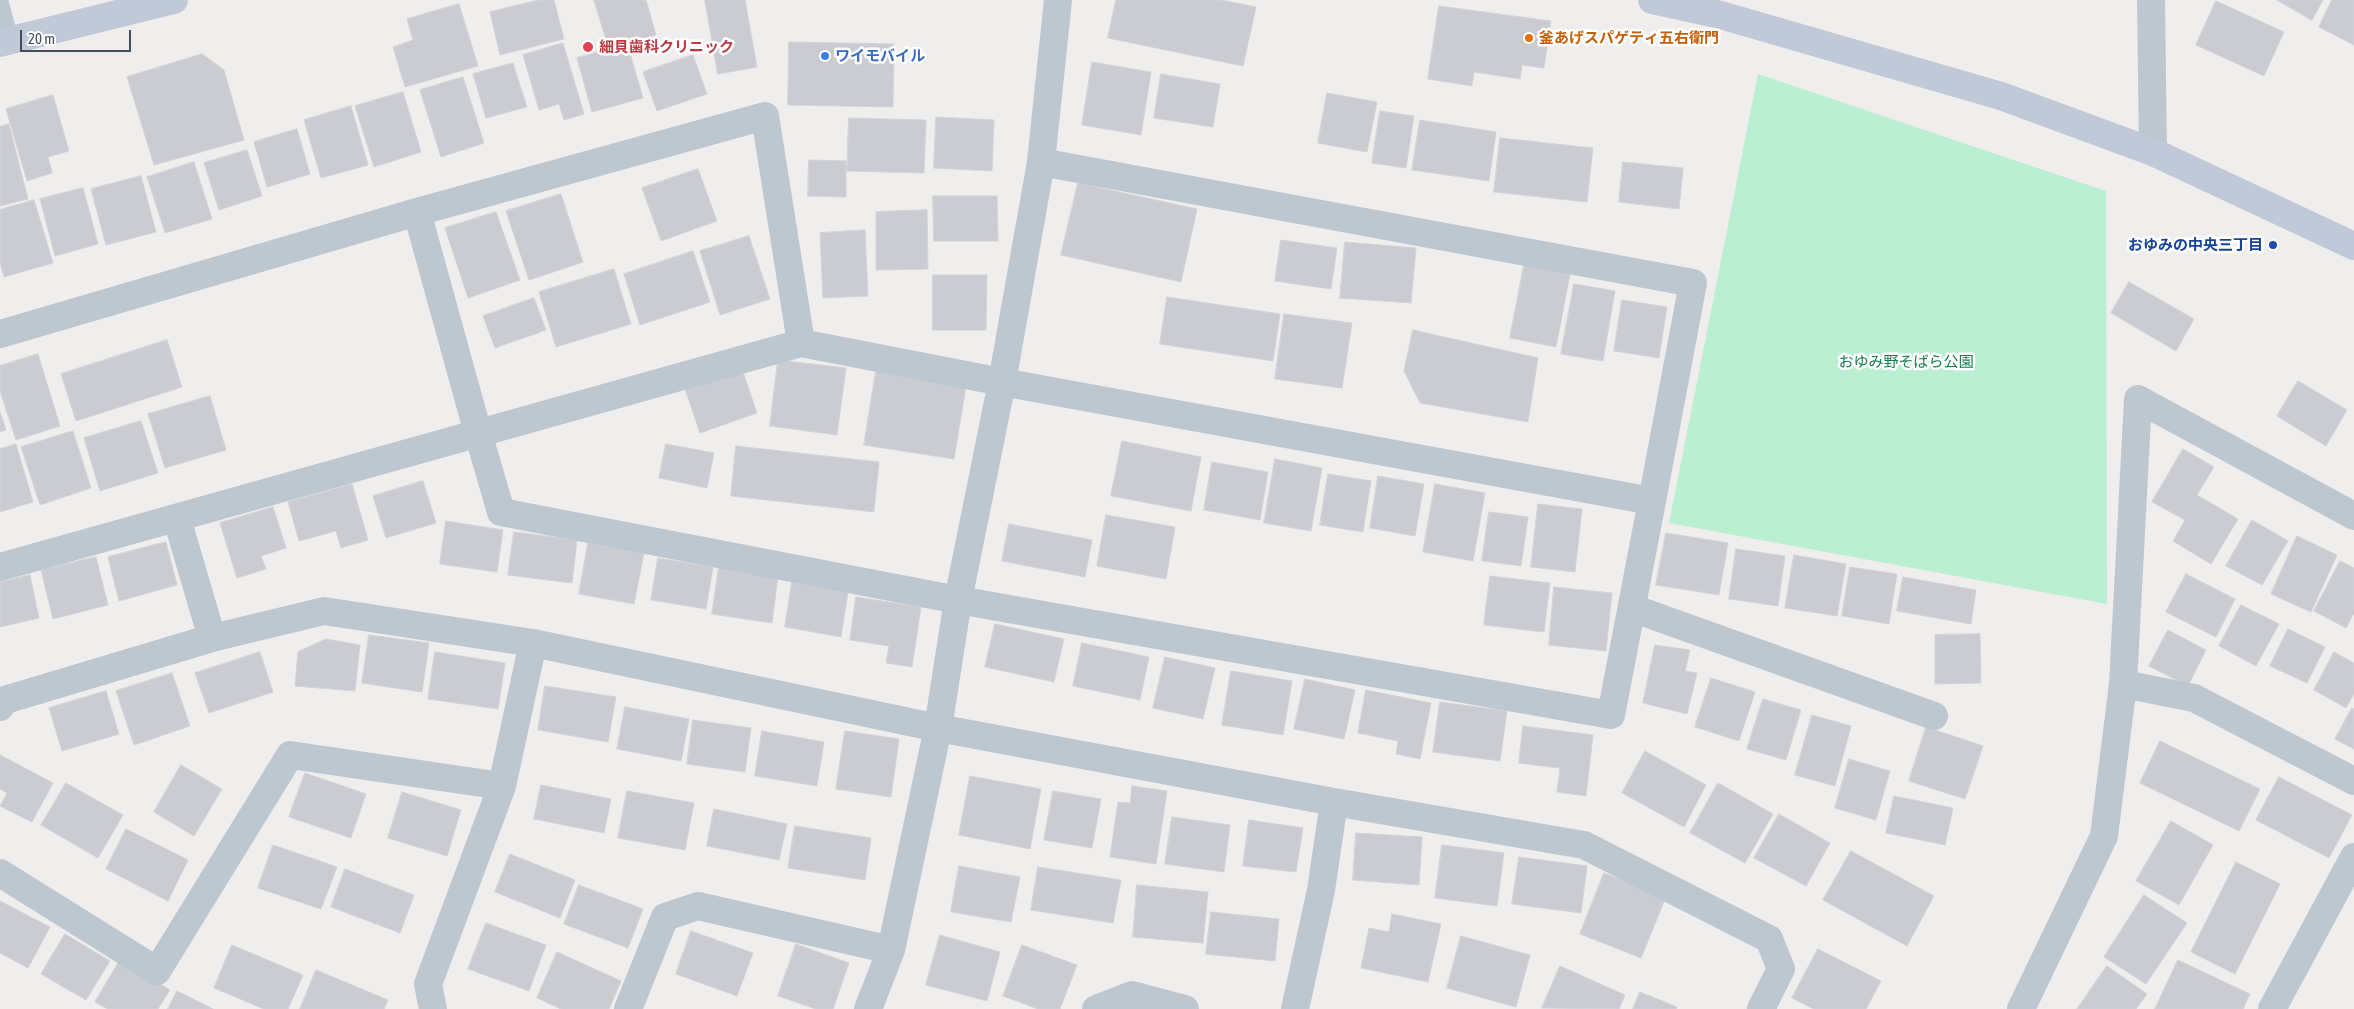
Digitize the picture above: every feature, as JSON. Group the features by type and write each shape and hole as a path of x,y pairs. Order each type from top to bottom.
{"street":[{"path":"6,41 174,0"},
{"path":"868,1009 891,950 938,728 958,600 1002,382 1041,162 1058,0"},
{"path":"1652,0 1717,14 2001,96 2153,152 2354,246"},
{"path":"2151,0 2153,152"},
{"path":"0,334 417,212 765,116 801,344"},
{"path":"417,212 501,512 958,600 1611,715 1693,283 1041,162"},
{"path":"0,567 801,344 1652,501"},
{"path":"2021,1009 2104,836 2123,684 2138,399 2354,516"},
{"path":"177,519 212,638"},
{"path":"1632,608 1934,716"},
{"path":"0,707 5,700 212,638 324,611 533,644 938,728 1334,802 1584,844 1769,939 1781,969 1761,1009"},
{"path":"433,1009 428,984 502,786 533,644"},
{"path":"2123,684 2194,698 2354,781"},
{"path":"0,873 156,971 290,755 502,786"},
{"path":"1295,1009 1321,890 1334,802"},
{"path":"2272,1009 2354,857"},
{"path":"628,1009 665,917 698,906 891,950"},
{"path":"1096,1009 1132,996 1185,1009"}],"lane":[{"path":"0,0 6,41"}],"green space":[{"name":"おゆみ野そばら公園","path":"1758,74 2106,191 2107,604 1669,523"}],"building":[{"path":"539,0 554,0 564,39 500,55 490,12"},
{"path":"594,0 646,0 656,35 609,48"},
{"path":"705,0 745,0 757,67 718,74"},
{"path":"1116,0 1221,0 1256,7 1243,66 1108,38"},
{"path":"2277,0 2323,0 2312,20"},
{"path":"2332,0 2354,0 2354,45 2319,27"},
{"path":"2216,1 2284,32 2264,76 2196,45"},
{"path":"459,4 478,66 405,87 393,47 413,40 407,19"},
{"path":"1439,6 1551,21 1544,68 1522,65 1520,79 1474,72 1472,86 1428,79"},
{"path":"789,42 894,44 893,107 788,105"},
{"path":"563,43 584,114 564,120 559,104 539,110 523,55"},
{"path":"627,43 643,98 592,112 577,58"},
{"path":"202,54 224,70 244,140 154,165 127,77"},
{"path":"693,55 707,94 657,111 643,72"},
{"path":"1092,62 1151,72 1141,135 1082,125"},
{"path":"513,63 527,107 486,118 473,74"},
{"path":"1161,74 1220,84 1213,127 1154,118"},
{"path":"463,77 484,143 441,157 420,90"},
{"path":"403,92 421,152 374,167 355,106"},
{"path":"1327,93 1377,102 1367,152 1318,143"},
{"path":"53,95 69,151 48,157 52,173 27,181 6,109"},
{"path":"351,106 368,165 321,178 304,120"},
{"path":"1380,111 1414,116 1406,168 1372,163"},
{"path":"936,117 994,120 992,171 934,168"},
{"path":"849,118 926,120 924,173 847,171"},
{"path":"1420,120 1496,132 1489,181 1412,170"},
{"path":"9,124 28,199 0,206 0,127"},
{"path":"297,129 310,174 267,187 254,142"},
{"path":"1500,138 1593,148 1587,202 1494,192"},
{"path":"247,150 262,196 219,210 204,163"},
{"path":"809,160 846,161 846,197 808,196"},
{"path":"194,162 212,219 165,233 147,177"},
{"path":"1623,162 1683,168 1679,209 1619,202"},
{"path":"698,169 717,221 661,241 642,188"},
{"path":"141,176 156,232 106,245 91,189"},
{"path":"1078,183 1197,209 1181,282 1061,255"},
{"path":"83,188 98,244 55,256 40,199"},
{"path":"561,194 583,262 529,280 506,211"},
{"path":"933,196 997,196 998,241 934,241"},
{"path":"34,200 53,263 4,277 0,263 0,210"},
{"path":"927,210 928,269 876,270 876,212"},
{"path":"496,212 520,280 468,298 445,228"},
{"path":"865,230 868,296 823,298 820,233"},
{"path":"749,236 770,299 720,315 700,251"},
{"path":"1281,240 1337,248 1331,289 1275,281"},
{"path":"1345,242 1416,248 1411,303 1340,298"},
{"path":"693,251 710,302 640,325 624,274"},
{"path":"1524,265 1570,274 1556,347 1510,338"},
{"path":"614,269 631,324 556,347 539,292"},
{"path":"933,275 987,275 986,330 933,330"},
{"path":"2129,282 2194,319 2176,351 2111,313"},
{"path":"1574,284 1615,291 1603,361 1561,354"},
{"path":"1167,297 1280,314 1273,361 1160,344"},
{"path":"534,298 546,330 495,348 483,316"},
{"path":"1622,300 1667,307 1659,358 1614,351"},
{"path":"1284,314 1352,323 1342,388 1275,379"},
{"path":"1413,330 1538,358 1528,422 1420,403 1404,371"},
{"path":"167,340 182,387 76,421 61,374"},
{"path":"38,354 60,426 16,440 0,391 0,366"},
{"path":"778,360 846,368 837,435 770,426"},
{"path":"742,369 757,413 700,433 685,389"},
{"path":"876,371 966,386 954,459 864,445"},
{"path":"2298,381 2347,410 2326,446 2277,416"},
{"path":"210,396 226,450 165,468 148,414"},
{"path":"0,412 6,430 0,432"},
{"path":"141,421 158,473 100,491 84,438"},
{"path":"73,431 91,488 40,505 21,447"},
{"path":"1122,441 1201,457 1191,511 1111,496"},
{"path":"16,444 33,502 0,512 0,449"},
{"path":"666,444 714,453 707,488 659,478"},
{"path":"736,446 879,462 874,512 731,496"},
{"path":"2183,449 2214,467 2197,495 2238,519 2211,564 2173,541 2185,520 2152,502"},
{"path":"1275,459 1322,468 1311,531 1264,523"},
{"path":"1212,462 1268,472 1260,520 1204,510"},
{"path":"1328,474 1371,481 1363,532 1320,525"},
{"path":"1378,476 1424,484 1415,536 1370,528"},
{"path":"423,481 436,523 386,538 373,496"},
{"path":"352,484 368,540 341,548 336,531 299,541 288,502"},
{"path":"1435,484 1485,493 1473,561 1423,552"},
{"path":"1538,504 1582,509 1575,572 1531,567"},
{"path":"273,507 286,548 261,556 266,569 237,578 220,523"},
{"path":"1489,512 1528,517 1521,566 1482,561"},
{"path":"1106,515 1175,527 1166,579 1097,566"},
{"path":"2252,520 2288,541 2262,585 2226,566"},
{"path":"446,521 503,530 497,572 440,564"},
{"path":"1009,524 1092,540 1085,577 1002,561"},
{"path":"514,532 577,540 572,583 508,575"},
{"path":"1666,533 1728,543 1719,595 1656,585"},
{"path":"2297,536 2337,555 2311,612 2271,594"},
{"path":"166,542 177,585 119,601 108,557"},
{"path":"588,543 644,553 634,604 579,594"},
{"path":"1736,549 1785,556 1778,606 1729,599"},
{"path":"1794,555 1846,564 1837,616 1785,608"},
{"path":"96,557 108,605 53,619 41,570"},
{"path":"658,558 713,567 706,609 651,600"},
{"path":"2340,561 2354,568 2354,613 2346,628 2314,611"},
{"path":"719,567 778,576 772,623 712,614"},
{"path":"1850,567 1897,574 1889,624 1842,616"},
{"path":"2186,574 2235,599 2216,637 2166,612"},
{"path":"30,575 39,618 0,627 0,582"},
{"path":"1490,576 1550,583 1544,632 1484,625"},
{"path":"1903,577 1976,590 1971,624 1897,611"},
{"path":"792,582 848,592 841,637 785,627"},
{"path":"1554,587 1612,593 1606,651 1549,645"},
{"path":"856,597 921,607 912,667 886,663 889,646 850,640"},
{"path":"2241,605 2279,624 2256,666 2219,646"},
{"path":"995,624 1064,639 1054,682 985,667"},
{"path":"2288,629 2325,647 2307,683 2270,666"},
{"path":"2168,630 2206,650 2188,686 2149,666"},
{"path":"1980,634 1981,683 1935,684 1935,635"},
{"path":"369,635 429,643 422,692 362,683"},
{"path":"326,639 360,645 355,691 295,686 298,652"},
{"path":"1082,643 1149,657 1140,700 1073,686"},
{"path":"1655,645 1690,650 1685,671 1697,673 1687,714 1643,703"},
{"path":"260,652 273,692 209,713 195,673"},
{"path":"435,652 505,663 498,709 428,699"},
{"path":"2334,652 2354,663 2354,694 2346,708 2314,690"},
{"path":"1165,657 1215,668 1203,719 1153,708"},
{"path":"1231,671 1292,681 1283,735 1222,725"},
{"path":"172,673 190,726 134,745 116,691"},
{"path":"1711,678 1755,692 1739,741 1695,727"},
{"path":"1305,679 1355,690 1344,739 1294,729"},
{"path":"545,686 616,697 608,742 538,730"},
{"path":"1366,690 1431,703 1420,759 1396,754 1398,741 1358,733"},
{"path":"106,691 119,734 62,751 49,708"},
{"path":"1763,699 1801,710 1786,760 1747,749"},
{"path":"1440,702 1507,711 1500,761 1433,752"},
{"path":"625,707 689,719 681,761 617,749"},
{"path":"2352,708 2354,709 2354,749 2335,739"},
{"path":"1812,715 1851,726 1835,786 1795,775"},
{"path":"693,720 751,728 745,772 687,764"},
{"path":"1523,726 1593,735 1586,796 1557,792 1560,768 1519,763"},
{"path":"1926,727 1983,746 1965,799 1909,781"},
{"path":"762,731 824,742 817,786 755,776"},
{"path":"845,731 899,739 891,797 836,789"},
{"path":"2160,741 2260,789 2239,831 2140,783"},
{"path":"1645,751 1706,785 1684,827 1622,793"},
{"path":"0,755 53,783 32,822 0,806 7,793 0,789"},
{"path":"1849,759 1890,771 1876,820 1835,808"},
{"path":"181,765 222,789 194,836 154,812"},
{"path":"305,773 366,794 351,838 289,817"},
{"path":"970,776 1041,789 1030,849 959,835"},
{"path":"2279,777 2352,815 2329,858 2256,820"},
{"path":"66,783 123,815 98,858 41,825"},
{"path":"1718,783 1773,814 1745,863 1690,833"},
{"path":"541,785 611,799 604,833 534,819"},
{"path":"1132,786 1167,791 1156,864 1110,857 1118,802 1130,803"},
{"path":"627,791 694,803 685,850 618,838"},
{"path":"1053,791 1101,799 1092,848 1044,840"},
{"path":"402,792 461,810 447,856 388,838"},
{"path":"1894,796 1953,808 1945,845 1886,833"},
{"path":"714,809 787,824 779,860 707,846"},
{"path":"1779,814 1830,843 1806,886 1754,858"},
{"path":"1172,817 1230,825 1224,872 1165,864"},
{"path":"1249,820 1303,828 1296,872 1243,866"},
{"path":"2171,821 2213,845 2179,905 2136,881"},
{"path":"795,826 871,838 865,880 788,868"},
{"path":"126,829 188,860 168,901 106,869"},
{"path":"1356,833 1422,837 1419,885 1353,880"},
{"path":"273,845 337,867 321,909 258,888"},
{"path":"1442,845 1504,853 1497,906 1435,898"},
{"path":"1851,851 1934,896 1907,946 1823,900"},
{"path":"510,854 575,880 560,918 495,892"},
{"path":"1519,857 1587,866 1581,913 1512,904"},
{"path":"2236,862 2280,884 2235,974 2191,952"},
{"path":"959,866 1020,877 1011,922 951,912"},
{"path":"1038,867 1121,880 1113,923 1031,910"},
{"path":"345,869 414,895 400,933 331,907"},
{"path":"1604,873 1666,897 1641,958 1580,934"},
{"path":"579,885 643,909 628,948 564,924"},
{"path":"1137,885 1208,892 1203,943 1133,937"},
{"path":"2144,895 2187,923 2146,984 2104,957"},
{"path":"0,901 50,927 28,968 0,953"},
{"path":"1211,912 1279,919 1275,961 1206,954"},
{"path":"1392,914 1441,924 1428,982 1361,968 1369,928 1389,932"},
{"path":"486,923 546,945 529,991 468,969"},
{"path":"691,931 753,953 737,996 676,974"},
{"path":"65,934 110,961 86,1000 41,974"},
{"path":"940,935 1000,952 987,1001 926,985"},
{"path":"1461,936 1530,955 1516,1007 1447,988"},
{"path":"796,944 849,963 833,1009 816,1009 778,996"},
{"path":"232,945 303,975 288,1009 264,1009 214,988"},
{"path":"1022,945 1077,965 1060,1009 1038,1009 1003,996"},
{"path":"1818,949 1881,981 1866,1009 1814,1009 1792,998"},
{"path":"557,952 621,981 609,1009 561,1009 537,998"},
{"path":"120,960 170,990 158,1009 108,1009 95,1002"},
{"path":"2178,960 2250,994 2243,1009 2155,1009"},
{"path":"1560,966 1625,995 1619,1009 1542,1008"},
{"path":"2107,966 2147,994 2136,1009 2077,1009"},
{"path":"316,970 388,1000 384,1009 300,1009"},
{"path":"177,991 213,1009 168,1009"},
{"path":"1640,992 1677,1007 1676,1009 1633,1009"}],"place":[{"name":"釜あげスパゲティ五右衛門","path":"1529,38"},
{"name":"細貝歯科クリニック","path":"588,47"},
{"name":"ワイモバイル","path":"825,56"},
{"name":"おゆみの中央三丁目","path":"2273,245"}]}
